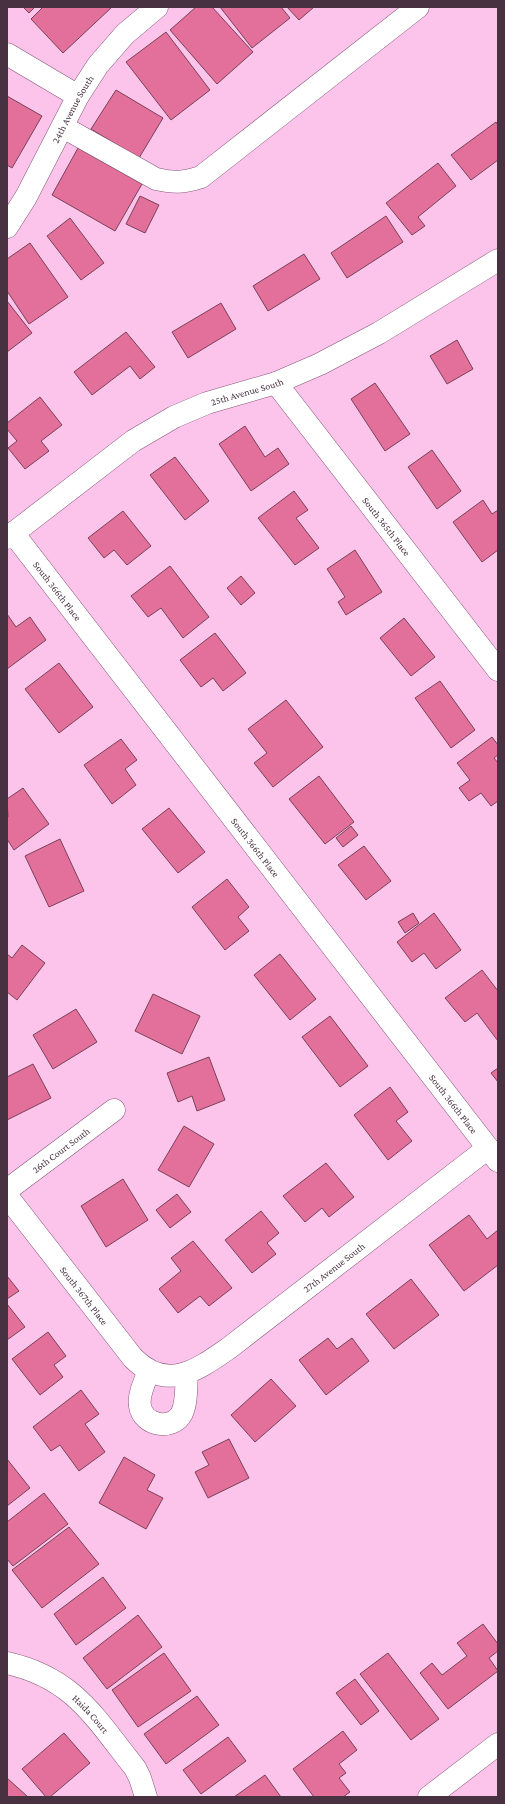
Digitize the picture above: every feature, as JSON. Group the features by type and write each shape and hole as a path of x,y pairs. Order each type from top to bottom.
{"street":[{"name":"24th Avenue South","path":"7,227 26,197 78,96 98,65 115,43 157,7"},
{"path":"63,126 156,179 173,183 201,177 418,7"},
{"path":"7,54 78,96"},
{"name":"25th Avenue South","path":"10,536 133,441 161,425 207,403 276,383 320,364 358,344 498,260"},
{"name":"South 365th Place","path":"276,383 498,670"},
{"name":"South 366th Place","path":"10,536 493,1154"},
{"name":"26th Court South","path":"7,1190 114,1110"},
{"name":"27th Avenue South","path":"180,1375 204,1365 229,1348 493,1154"},
{"name":"South 367th Place","path":"7,1196 129,1354 141,1366 149,1371 163,1376 180,1375"},
{"path":"149,1371 140,1398 140,1407 143,1415 150,1421 158,1424 166,1424 174,1421 181,1415 184,1407 180,1375"},
{"name":"Haida Court","path":"7,1663 37,1671 52,1679 78,1699 90,1711 134,1768 140,1778 146,1797"},
{"path":"429,1797 498,1744"}],"building":[{"path":"23,7 35,7 29,13"},
{"path":"43,7 112,7 63,53 31,19"},
{"path":"196,7 212,7 253,52 217,84 170,30"},
{"path":"220,7 281,7 290,18 252,48"},
{"path":"287,7 314,7 299,20"},
{"path":"166,32 210,90 171,120 126,62"},
{"path":"116,90 163,118 139,158 91,129"},
{"path":"7,96 42,116 12,168 7,165"},
{"path":"496,122 498,125 498,160 471,180 451,155"},
{"path":"78,148 142,184 115,231 52,195"},
{"path":"438,163 456,186 418,217 425,226 412,235 386,203"},
{"path":"140,196 159,205 145,233 126,224"},
{"path":"386,216 403,242 347,278 331,253"},
{"path":"70,218 104,263 81,280 47,236"},
{"path":"30,243 68,297 29,324 7,291 7,259"},
{"path":"304,254 320,279 268,311 253,286"},
{"path":"7,301 32,333 7,352"},
{"path":"221,303 236,329 188,358 172,332"},
{"path":"126,332 155,367 140,379 130,366 92,395 74,372"},
{"path":"457,340 473,369 447,384 430,356"},
{"path":"375,383 410,434 385,451 351,399"},
{"path":"40,397 62,425 41,441 49,451 25,469 8,448 17,441 7,429 7,423"},
{"path":"245,426 265,457 278,448 289,464 251,491 219,444"},
{"path":"432,450 461,491 437,509 408,467"},
{"path":"175,457 209,501 185,520 150,475"},
{"path":"294,491 308,510 296,518 319,548 295,565 258,518"},
{"path":"483,500 492,514 498,510 498,550 482,562 453,522"},
{"path":"123,511 151,546 127,565 114,550 104,558 88,538"},
{"path":"355,550 382,592 346,615 338,602 345,597 327,569"},
{"path":"170,566 209,617 183,638 161,608 148,617 131,596"},
{"path":"241,576 255,593 241,605 227,588"},
{"path":"7,614 16,627 30,617 46,640 7,669"},
{"path":"404,618 435,657 411,676 380,638"},
{"path":"215,633 246,673 223,691 213,678 201,687 180,660"},
{"path":"59,663 93,707 59,733 25,689"},
{"path":"440,681 475,730 451,748 415,698"},
{"path":"286,700 323,747 273,787 254,763 267,753 248,729"},
{"path":"492,737 498,745 498,755 494,758 498,763 498,801 491,806 481,793 469,801 459,788 470,780 457,763"},
{"path":"121,739 137,760 125,769 136,785 112,804 84,765"},
{"path":"319,776 354,822 325,844 289,799"},
{"path":"23,788 49,824 14,850 7,839 7,799"},
{"path":"169,808 205,852 178,873 142,829"},
{"path":"351,826 358,835 343,847 336,838"},
{"path":"60,839 84,891 49,907 25,856"},
{"path":"364,846 391,881 366,900 338,865"},
{"path":"227,879 249,907 238,917 249,931 225,950 192,907"},
{"path":"413,913 419,923 405,933 398,922"},
{"path":"434,913 461,950 436,969 424,953 412,962 397,942"},
{"path":"22,945 45,963 17,1000 7,992 7,954 12,958"},
{"path":"280,954 316,999 290,1020 254,975"},
{"path":"482,970 498,991 498,1041 477,1013 465,1022 445,998"},
{"path":"153,994 200,1016 182,1054 135,1031"},
{"path":"76,1009 97,1042 53,1069 33,1035"},
{"path":"330,1016 368,1066 340,1087 302,1037"},
{"path":"209,1057 225,1100 197,1111 192,1096 178,1102 167,1073"},
{"path":"33,1064 51,1098 7,1120 7,1077"},
{"path":"498,1068 498,1082 491,1073"},
{"path":"390,1087 408,1112 396,1121 412,1141 388,1160 354,1115"},
{"path":"184,1126 214,1144 189,1187 158,1170"},
{"path":"326,1163 354,1197 329,1217 322,1208 305,1222 283,1196"},
{"path":"123,1179 148,1220 106,1247 81,1206"},
{"path":"177,1194 191,1212 170,1228 156,1210"},
{"path":"261,1211 279,1233 267,1243 276,1254 252,1273 225,1240"},
{"path":"469,1215 487,1239 498,1230 498,1265 464,1291 429,1245"},
{"path":"193,1241 232,1288 209,1306 200,1296 178,1313 159,1289 181,1271 171,1258"},
{"path":"7,1276 19,1291 7,1299"},
{"path":"411,1279 439,1315 394,1349 366,1314"},
{"path":"7,1304 25,1327 7,1340"},
{"path":"48,1332 66,1356 54,1365 63,1377 40,1395 12,1359"},
{"path":"328,1338 337,1349 352,1338 369,1361 326,1395 299,1360"},
{"path":"271,1379 296,1406 255,1442 231,1415"},
{"path":"81,1390 99,1414 85,1424 105,1452 79,1471 60,1445 51,1451 33,1427"},
{"path":"229,1439 249,1478 208,1498 195,1472 209,1465 202,1452"},
{"path":"124,1457 155,1475 147,1490 163,1498 146,1529 99,1503"},
{"path":"7,1459 30,1488 7,1506"},
{"path":"44,1493 68,1524 13,1566 7,1559 7,1522"},
{"path":"69,1527 99,1564 42,1608 12,1570"},
{"path":"103,1577 126,1608 76,1645 54,1614"},
{"path":"138,1615 162,1647 107,1689 83,1658"},
{"path":"483,1624 498,1644 498,1651 489,1658 498,1671 448,1709 420,1673 432,1663 442,1675 467,1656 457,1643"},
{"path":"164,1653 191,1691 138,1727 112,1690"},
{"path":"388,1653 439,1719 411,1740 360,1674"},
{"path":"355,1679 379,1711 361,1725 336,1693"},
{"path":"197,1696 219,1725 166,1764 144,1734"},
{"path":"343,1731 357,1750 339,1764 346,1773 339,1778 350,1792 343,1797 314,1797 293,1769"},
{"path":"64,1733 90,1763 50,1797 46,1797 22,1769"},
{"path":"228,1737 246,1761 201,1794 183,1770"},
{"path":"265,1775 281,1797 234,1797"},
{"path":"7,1778 28,1797 7,1797"}]}
